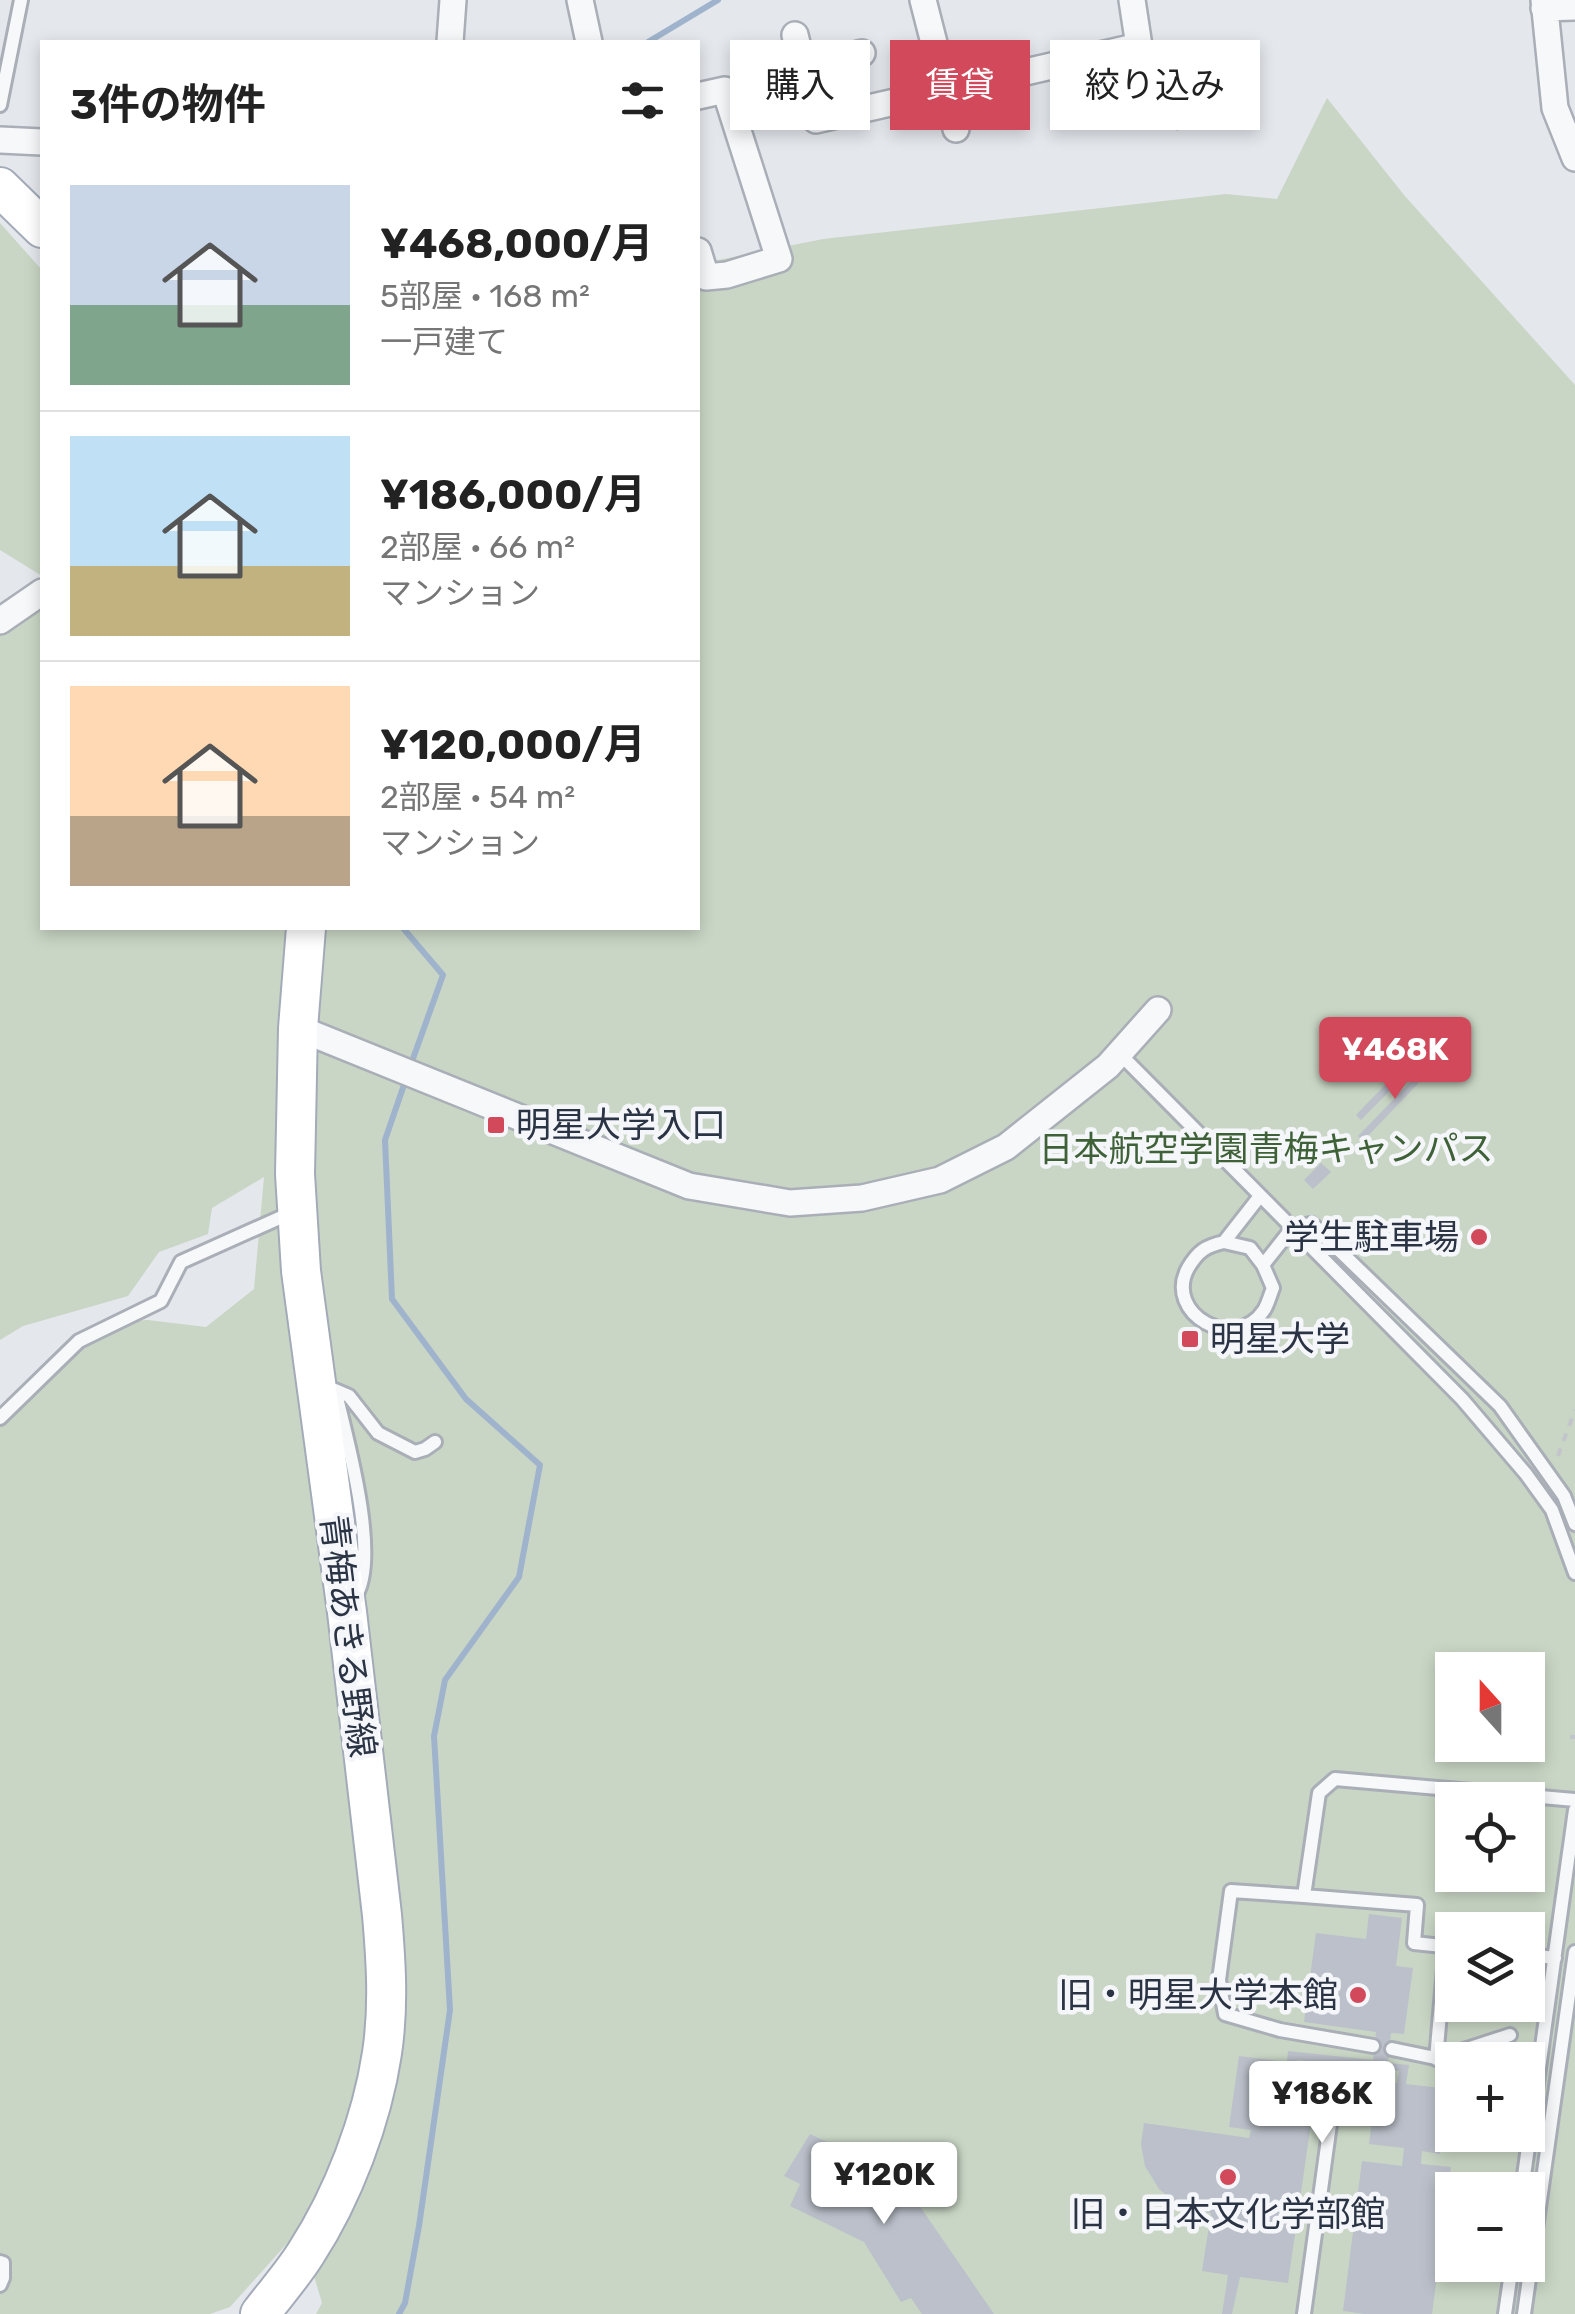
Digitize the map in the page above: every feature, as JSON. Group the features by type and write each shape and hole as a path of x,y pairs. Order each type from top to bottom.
{"main road":[{"path":"0,188 40,226"},
{"name":"青梅あきる野線","path":"260,2314 306,2253 345,2180 374,2093 386,2011 386,1961 318,1344 301,1271 295,1174 298,1028 306,930"}],"street":[{"path":"450,40 453,0"},
{"path":"580,0 589,40"},
{"path":"923,0 933,40"},
{"path":"1132,0 1138,40"},
{"path":"1575,8 1544,4 1555,108 1575,158"},
{"path":"796,35 797,40"},
{"path":"700,96 725,90 779,259 706,277 700,258"},
{"path":"0,140 40,142"},
{"path":"0,621 40,593"},
{"path":"298,1028 689,1186 790,1203 862,1198 940,1180 1006,1147 1120,1054 1158,1010"}],"lane":[{"path":"0,106 21,0"},
{"path":"1120,1054 1462,1399 1552,1510 1575,1573"},
{"path":"1224,1242 1260,1196"},
{"path":"0,1418 80,1342 161,1301 181,1262 297,1210"},
{"path":"1263,1265 1292,1227 1312,1224 1500,1406 1564,1496 1575,1524"},
{"path":"1224,1242 1250,1248 1263,1265 1272,1288 1264,1311 1244,1328 1222,1330 1200,1322 1184,1299 1182,1278 1204,1246 1224,1242"},
{"path":"330,1374 350,1454 364,1537 362,1586 347,1612"},
{"path":"334,1390 349,1396 378,1433 415,1452 435,1442"},
{"path":"1304,1896 1319,1792 1335,1779 1575,1800"},
{"path":"1525,2172 1575,1810"},
{"path":"1373,2046 1339,2046 1225,2014 1219,1980 1231,1890 1416,1905 1414,1943 1435,1945"},
{"path":"1524,2314 1575,1952"},
{"path":"1545,1957 1555,1958"},
{"path":"1488,2042 1510,2035"},
{"path":"1392,2049 1435,2059"},
{"path":"1304,2314 1336,2072"},
{"path":"0,2262 0,2285"},
{"path":"1505,2314 1510,2282"}],"path":[{"path":"1558,1456 1575,1410"}],"green space":[{"name":"日本航空学園青梅キャンパス","path":"1327,98 1404,195 1575,385 1575,2314 316,2314 322,2303 300,2229 230,2307 210,2314 0,2314 0,1426 55,1362 117,1321 148,1320 206,1327 254,1289 264,1177 212,1208 208,1234 159,1252 128,1296 23,1326 0,1340 0,621 40,591 40,930 700,930 700,264 823,239 1226,194 1277,199"},
{"path":"0,223 40,268 40,575 0,550"}],"building":[{"path":"1411,1058 1417,1063 1361,1120 1356,1115"},
{"path":"1429,1063 1434,1067 1363,1141 1358,1136"},
{"path":"1321,1163 1331,1172 1313,1189 1304,1180"},
{"path":"1369,1914 1402,1918 1396,1966 1413,1968 1404,2034 1391,2033 1388,2063 1409,2065 1406,2084 1435,2087 1435,2152 1440,2154 1422,2151 1421,2164 1451,2167 1450,2172 1435,2172 1436,2282 1432,2314 1343,2311 1362,2161 1402,2166 1404,2148 1369,2144 1377,2081 1397,2083 1399,2071 1297,2060 1296,2064 1319,2067 1288,2283 1240,2277 1232,2314 1222,2314 1228,2275 1202,2271 1211,2213 1184,2209 1159,2189 1145,2166 1141,2144 1144,2123 1249,2138 1251,2130 1229,2127 1239,2056 1287,2062 1288,2051 1373,2060 1376,2032 1304,2022 1316,1933 1366,1939"},
{"path":"810,2134 899,2176 994,2314 922,2314 911,2298 901,2302 864,2242 790,2206 800,2184 784,2176"}],"waterway":[{"path":"651,40 718,0"},
{"path":"405,930 443,975 410,1067"},
{"path":"399,2314 405,2303 419,2226 450,2010 434,1736 445,1680 519,1577 540,1465 466,1399 392,1299 385,1140 406,1079"}],"place":[{"name":"明星大学入口","path":"496,1125"},
{"name":"学生駐車場","path":"1479,1237"},
{"name":"明星大学","path":"1190,1339"},
{"name":"旧・明星大学本館","path":"1358,1995"},
{"name":"旧・日本文化学部館","path":"1228,2177"}]}
